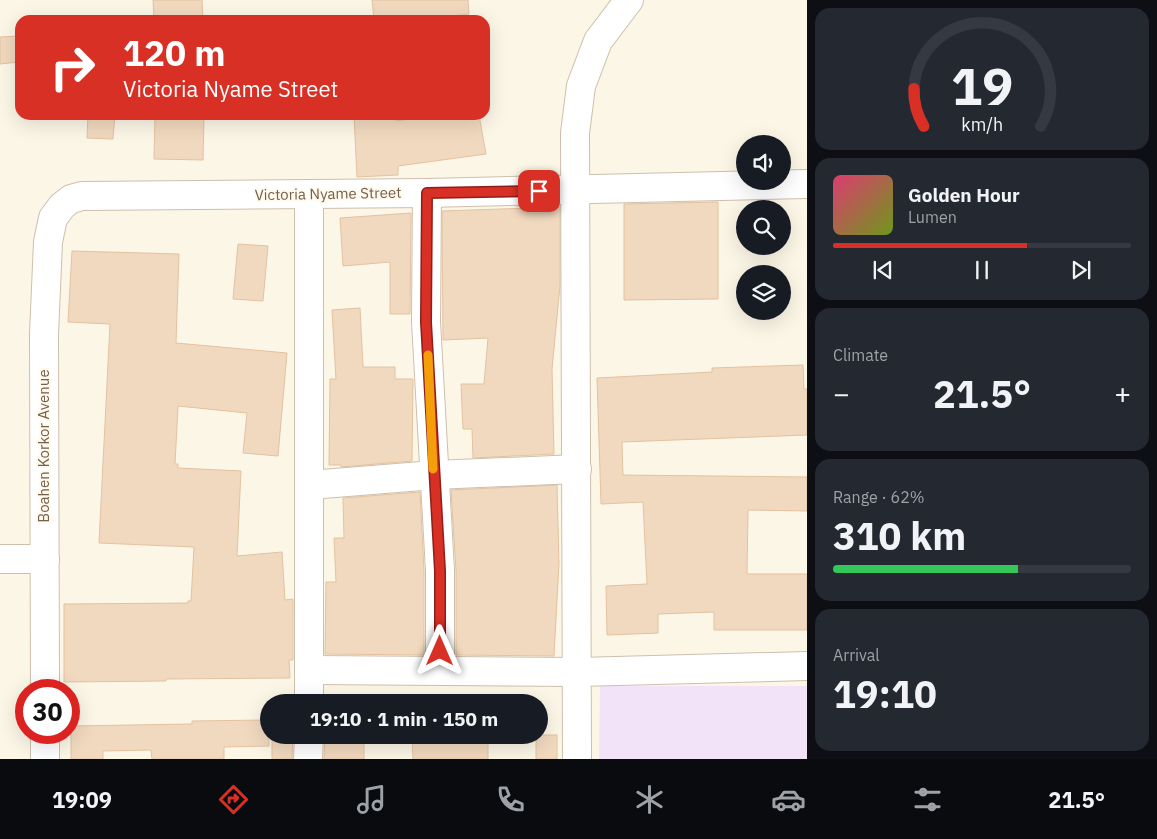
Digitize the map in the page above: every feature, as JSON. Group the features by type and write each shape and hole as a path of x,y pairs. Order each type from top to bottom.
{"street":[{"path":"577,759 575,133 581,86 598,41 630,0"},
{"name":"Victoria Nyame Street","path":"62,206 71,199 82,196 576,191 807,184"},
{"path":"427,193 426,322 440,571 440,671"},
{"path":"309,694 310,195"},
{"name":"Boahen Korkor Avenue","path":"45,679 44,334 48,251 53,218 62,206"},
{"path":"310,485 434,475 577,469"},
{"path":"0,559 45,559"},
{"path":"310,670 578,672 807,666"},
{"path":"45,744 45,759"},
{"path":"308,759 309,744"}],"shaded area":[{"path":"600,686 807,686 807,759 599,759"}],"building":[{"path":"153,0 202,0 203,15 154,15"},
{"path":"372,0 468,0 469,14 374,15"},
{"path":"15,36 15,62 0,64 0,37"},
{"path":"88,120 115,120 113,139 87,138"},
{"path":"155,120 204,120 203,160 154,159"},
{"path":"354,120 480,120 486,154 398,166 398,175 357,177"},
{"path":"718,202 718,299 624,300 624,204"},
{"path":"560,207 560,286 552,369 554,454 473,458 472,429 463,429 461,384 484,384 488,338 443,340 442,211"},
{"path":"411,213 410,314 390,314 390,262 343,266 340,218"},
{"path":"238,244 268,246 263,301 233,299"},
{"path":"72,251 179,254 176,343 287,353 278,456 243,453 247,413 178,406 175,464 178,464 178,468 241,471 237,556 282,552 285,600 293,599 293,660 289,660 290,678 80,682 80,679 64,679 64,604 188,603 188,601 191,601 194,547 99,543 110,324 68,322"},
{"path":"360,308 363,367 395,367 395,379 413,379 412,461 341,467 341,465 329,465 330,379 336,379 332,310"},
{"path":"803,365 804,389 807,389 807,435 622,442 623,475 807,477 807,511 748,510 747,574 807,574 807,630 714,630 714,612 658,614 658,633 607,635 606,586 647,584 643,502 601,504 597,378 712,372 712,368"},
{"path":"557,485 559,563 554,656 456,655 456,571 451,490"},
{"path":"420,492 424,571 424,655 325,654 326,582 336,582 334,538 344,538 343,498"},
{"path":"260,720 260,744 269,744 269,746 224,747 224,759 152,759 151,750 103,751 103,759 71,759 71,744 80,744 80,726 192,724 192,721"},
{"path":"548,735 557,735 557,759 536,759 536,744 548,744"},
{"path":"272,744 293,744 292,759 272,759"},
{"path":"325,744 364,744 364,759 324,759"},
{"path":"412,744 488,744 488,759 413,759"}],"slow traffic":[{"path":"428,355 433,469"}],"route":[{"path":"440,651 440,571 426,322 427,193 539,191"}]}
